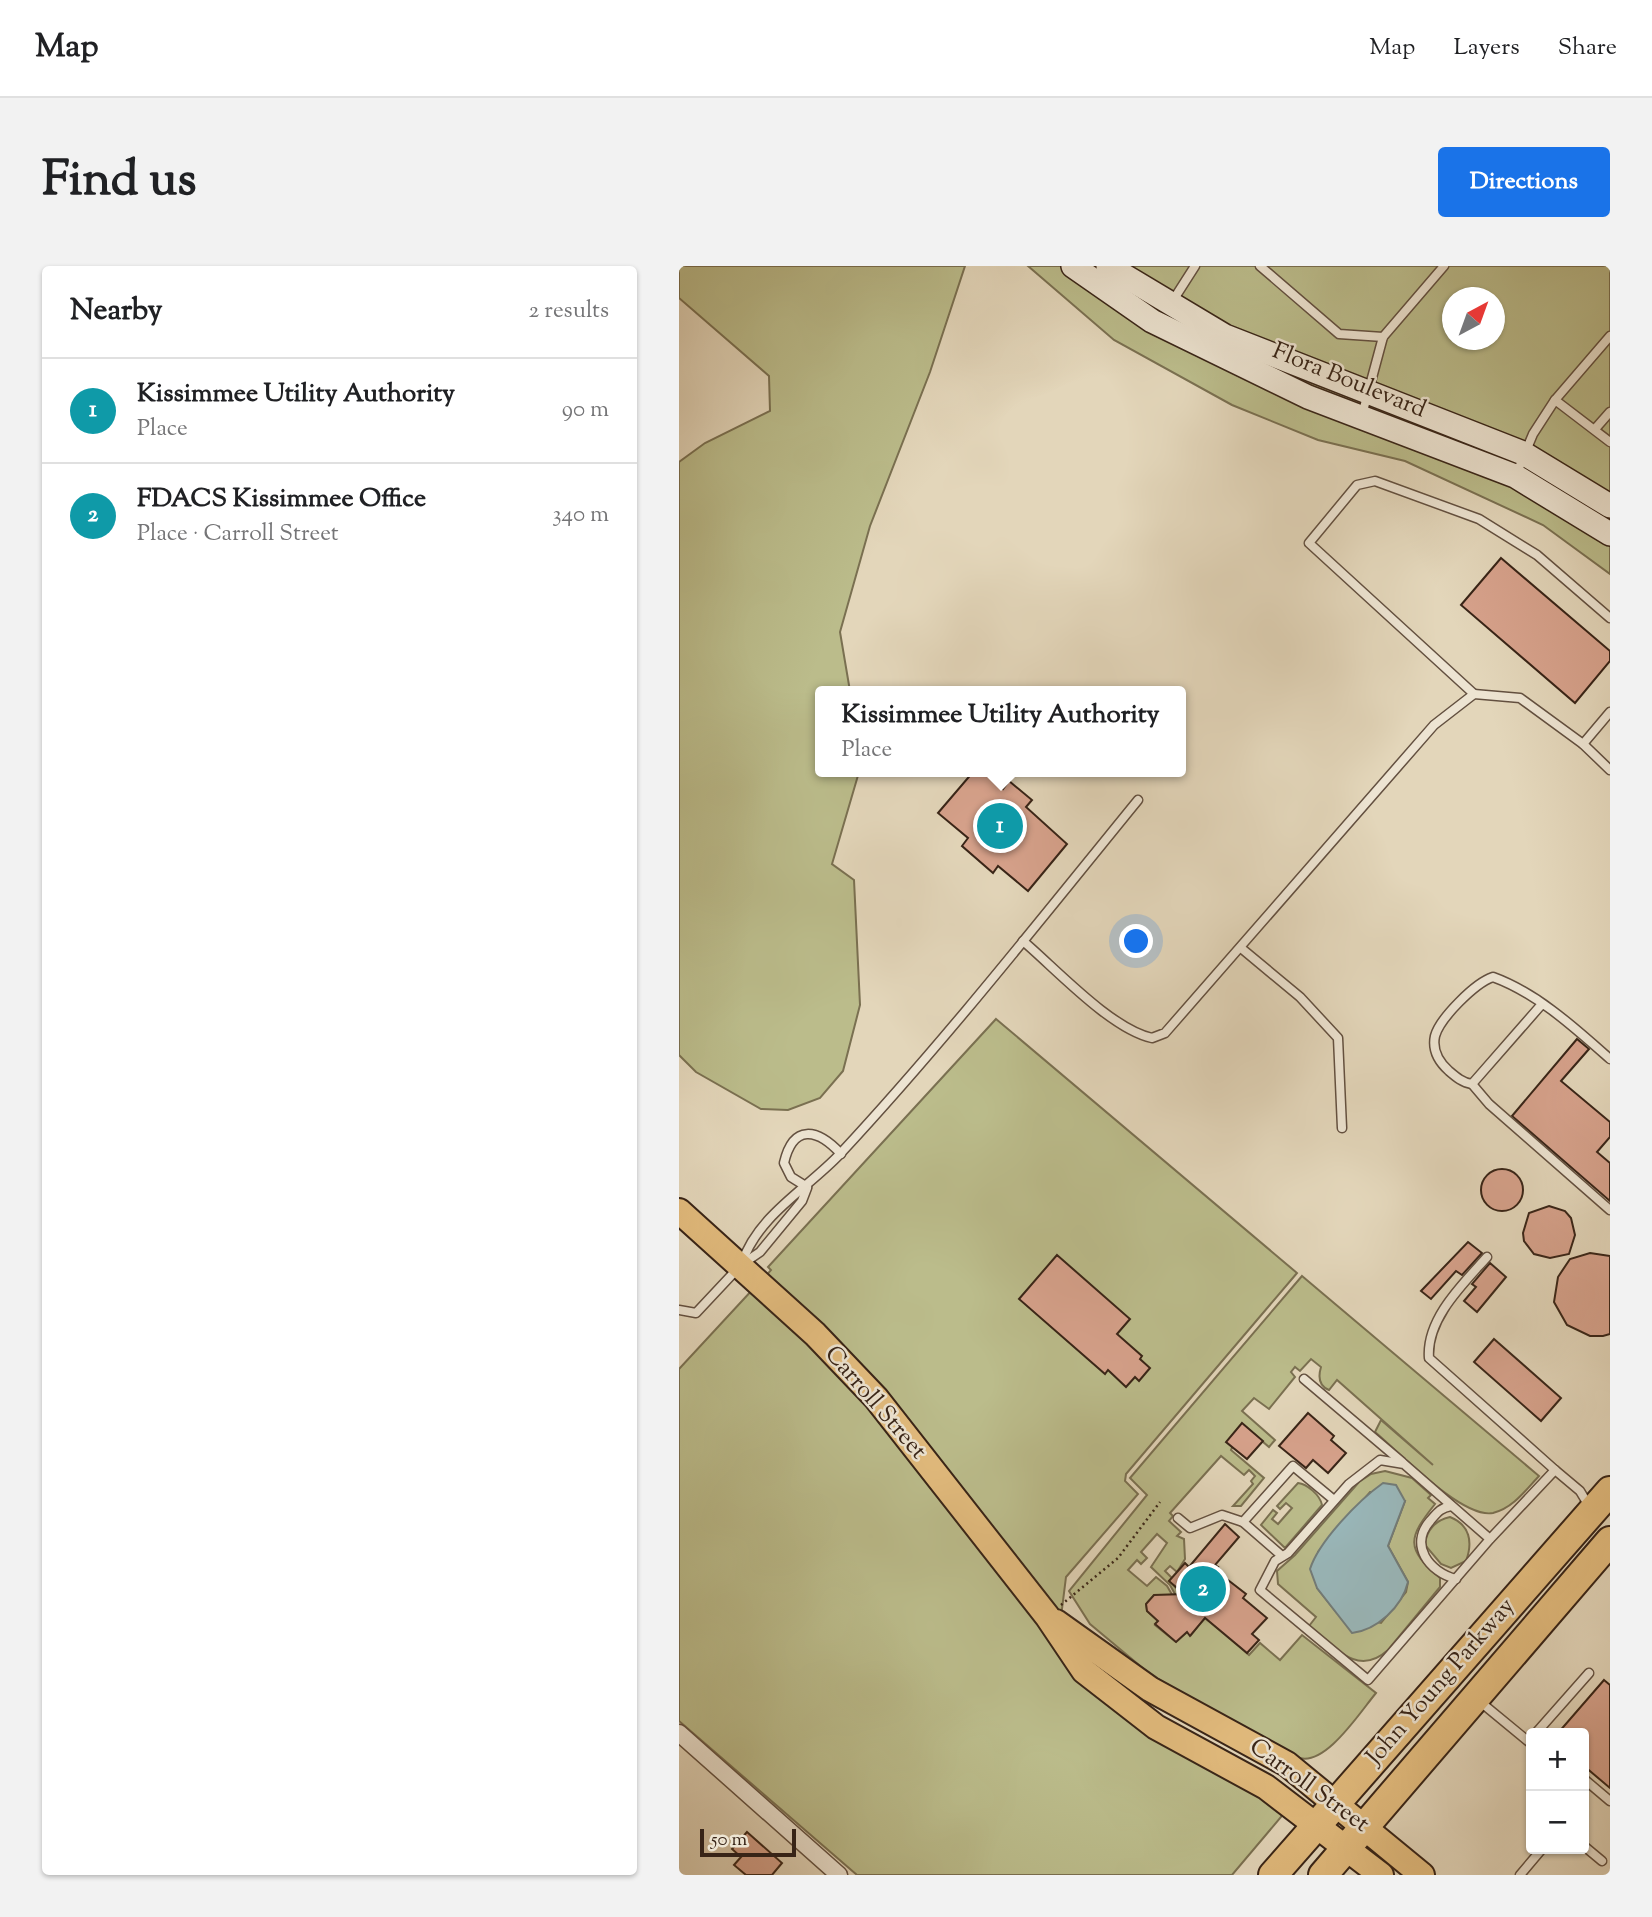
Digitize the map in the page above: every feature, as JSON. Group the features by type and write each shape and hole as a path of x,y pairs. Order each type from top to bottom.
{"highway":[{"name":"John Young Parkway","path":"1273,1875 1601,1501"},
{"name":"John Young Parkway","path":"1323,1875 1610,1541"}],"main road":[{"name":"Carroll Street","path":"679,1211 815,1334 876,1398 1047,1616 1084,1671 1156,1727 1246,1774 1381,1875"},
{"name":"Carroll Street","path":"1047,1616 1150,1689 1271,1754 1336,1802 1422,1875"}],"street":[{"name":"Flora Boulevard","path":"1073,266 1152,321 1308,397 1362,415 1515,476 1610,534"},
{"name":"Flora Boulevard","path":"1108,266 1225,336 1524,453 1610,506"},
{"path":"1601,1501 1610,1541"},
{"path":"679,1733 839,1875"}],"lane":[{"path":"1171,304 1195,266"},
{"path":"1261,266 1339,334 1383,337"},
{"path":"1362,415 1383,337 1444,266"},
{"path":"1515,476 1524,453 1555,400 1610,336"},
{"path":"1555,400 1610,442"},
{"path":"1595,429 1610,412"},
{"path":"1610,618 1537,555 1479,519 1375,481 1357,485 1309,543 1474,694 1520,698 1583,744 1610,770"},
{"path":"1023,941 1114,1020 1131,1031 1152,1038 1165,1033 1434,725 1474,694"},
{"path":"1583,744 1610,712"},
{"path":"741,1265 749,1242 790,1198 807,1187 841,1154 1023,941 1138,800"},
{"path":"1241,948 1300,997 1338,1038 1342,1128"},
{"path":"1542,1004 1472,1084 1466,1084 1442,1064 1434,1043 1438,1030 1469,993 1493,977 1542,1004 1610,1059"},
{"path":"1472,1084 1489,1104 1610,1210"},
{"path":"807,1187 791,1177 784,1163 787,1148 796,1136 811,1133 827,1139 841,1154"},
{"path":"679,1311 696,1313 741,1265 760,1252 802,1201 807,1187"},
{"path":"1487,1257 1447,1303 1430,1340 1429,1358 1580,1491 1601,1501"},
{"path":"1304,1379 1490,1539"},
{"path":"1404,1464 1380,1460 1369,1465 1275,1561 1260,1590 1368,1680 1490,1539 1555,1470"},
{"path":"1243,1522 1293,1466 1334,1500"},
{"path":"1451,1506 1441,1508 1422,1531 1419,1539 1420,1550 1431,1562 1448,1577 1456,1579"},
{"path":"1178,1518 1190,1528 1222,1515 1243,1522 1282,1556"},
{"path":"1540,1728 1588,1673"},
{"path":"1475,1698 1526,1739"},
{"path":"1589,1783 1610,1801"},
{"path":"1589,1850 1601,1861"},
{"path":"1520,1875 1538,1854"}],"path":[{"path":"1047,1616 1118,1558 1160,1502"}],"green space":[{"path":"679,266 965,266 930,372 870,526 840,632 849,686 815,686 815,777 858,777 832,864 854,880 860,1005 843,1071 820,1098 788,1110 761,1109 696,1072 679,1055 679,462 705,443 770,411 769,376 679,298"},
{"path":"1028,266 1061,266 1148,327 1512,482 1610,544 1610,574 1543,525 1405,461 1318,440 1232,405 1114,340"},
{"path":"1086,266 1094,266 1222,343 1520,460 1610,515 1610,525 1311,390 1156,315"},
{"path":"1123,266 1610,266 1610,497 1228,329"},
{"path":"996,1019 1297,1273 1126,1474 1125,1481 1138,1494 1066,1577 1061,1617 765,1277 771,1270 768,1267"},
{"path":"1302,1276 1539,1476 1518,1498 1500,1511 1480,1512 1465,1506 1431,1482 1375,1432 1381,1420 1433,1465 1337,1380 1329,1390 1323,1386 1320,1378 1321,1367 1311,1359 1300,1371 1295,1367 1291,1372 1295,1377 1269,1409 1254,1398 1242,1411 1275,1440 1269,1447 1242,1424 1231,1450 1264,1478 1241,1506 1233,1506 1253,1484 1251,1481 1255,1476 1249,1470 1244,1475 1221,1456 1170,1513 1173,1516 1169,1521 1181,1532 1177,1536 1184,1539 1185,1559 1177,1572 1170,1566 1165,1571 1172,1578 1169,1581 1189,1600 1181,1605 1170,1585 1151,1567 1167,1543 1157,1534 1141,1552 1147,1558 1141,1564 1137,1560 1128,1570 1147,1586 1156,1577 1167,1586 1178,1605 1173,1606 1161,1595 1154,1595 1146,1604 1147,1611 1158,1621 1155,1625 1176,1642 1187,1632 1191,1635 1198,1626 1201,1610 1249,1655 1260,1643 1280,1660 1302,1635 1376,1693 1341,1737 1318,1755 1307,1758 1297,1757 1151,1675 1090,1624 1069,1591 1147,1495 1130,1478"},
{"path":"754,1288 870,1403 1078,1676 1286,1811 1232,1875 857,1875 679,1721 679,1369"},
{"path":"1385,1471 1412,1478 1431,1495 1428,1498 1435,1504 1419,1526 1414,1542 1421,1559 1440,1578 1440,1587 1388,1650 1377,1658 1366,1661 1346,1656 1309,1626 1316,1617 1278,1584 1277,1571 1295,1555 1359,1482 1371,1474","holes":["1370,1492 1405,1501 1388,1546 1408,1582 1406,1592 1381,1623 1337,1613 1317,1588 1318,1552"]},
{"path":"1298,1483 1313,1491 1322,1505 1285,1548 1261,1525 1273,1510 1277,1513 1272,1519 1278,1524 1292,1508 1286,1503 1280,1509 1277,1506"},
{"path":"1450,1517 1466,1529 1469,1541 1466,1561 1451,1568 1441,1564 1425,1545 1427,1535 1433,1527"}],"water":[{"path":"1383,1483 1396,1485 1405,1501 1388,1546 1408,1582 1400,1600 1387,1616 1370,1627 1352,1633 1317,1588 1310,1569 1322,1546 1341,1522"}],"building":[{"path":"1501,558 1610,651 1610,661 1575,703 1461,605"},
{"path":"969,777 989,777 1003,789 1009,781 1032,800 1026,807 1067,844 1028,891 998,866 993,873 962,846 968,838 938,813"},
{"path":"1577,1039 1589,1049 1561,1081 1610,1122 1610,1137 1597,1152 1610,1163 1610,1201 1512,1116"},
{"path":"1502,1169 1517,1175 1523,1190 1517,1205 1502,1211 1487,1205 1481,1190 1487,1175"},
{"path":"1549,1206 1565,1211 1571,1218 1575,1235 1569,1254 1550,1258 1534,1254 1524,1241 1523,1233 1529,1213"},
{"path":"1468,1242 1482,1253 1462,1275 1456,1271 1431,1299 1421,1291"},
{"path":"1590,1253 1610,1256 1610,1334 1603,1336 1590,1336 1567,1325 1554,1302 1558,1277 1570,1259"},
{"path":"1057,1255 1130,1319 1117,1334 1142,1356 1140,1359 1150,1368 1139,1381 1135,1377 1126,1387 1108,1370 1105,1374 1019,1299"},
{"path":"1490,1263 1506,1277 1477,1312 1464,1301 1476,1287 1472,1284"},
{"path":"1494,1339 1561,1398 1541,1421 1474,1362"},
{"path":"1308,1413 1334,1436 1331,1440 1346,1453 1328,1473 1313,1460 1306,1468 1279,1446"},
{"path":"1242,1423 1263,1441 1247,1459 1226,1442"},
{"path":"1225,1524 1239,1537 1215,1565 1218,1567 1215,1570 1246,1594 1243,1598 1267,1618 1252,1634 1259,1640 1247,1653 1205,1618 1190,1636 1187,1632 1176,1642 1155,1624 1158,1621 1147,1611 1146,1604 1154,1595 1184,1594 1169,1581 1185,1563 1189,1567"},
{"path":"1604,1680 1610,1685 1610,1788 1589,1770 1589,1728 1562,1728"},
{"path":"747,1832 782,1863 772,1875 746,1875 734,1865 741,1857 732,1849"}],"place":[{"name":"Kissimmee Utility Authority","path":"1000,826"},
{"name":"FDACS Kissimmee Office","path":"1203,1589"}]}
